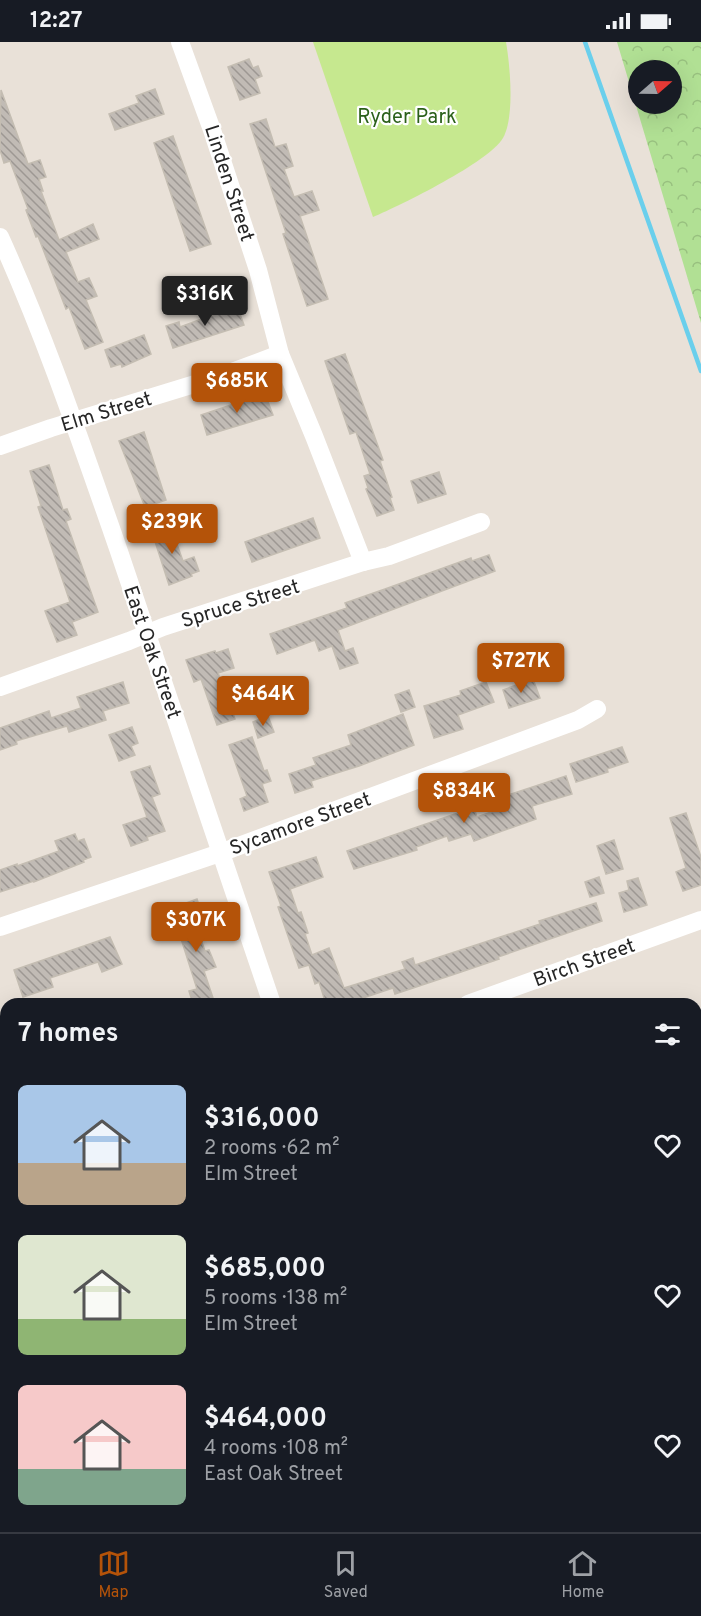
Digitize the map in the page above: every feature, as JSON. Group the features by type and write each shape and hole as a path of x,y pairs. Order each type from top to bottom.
{"street":[{"name":"Linden Street","path":"180,42 258,270 280,354 363,562"},
{"name":"East Oak Street","path":"0,237 73,421 270,998"},
{"name":"Elm Street","path":"0,446 224,375 280,354"},
{"name":"Spruce Street","path":"0,687 147,633 363,562 389,556 481,522"},
{"name":"Sycamore Street","path":"0,927 220,853 578,720 597,709"},
{"name":"Birch Street","path":"485,998 701,920"}],"green space":[{"name":"Ryder Park","path":"313,42 506,42 510,104 507,129 503,138 495,148 463,170 423,193 373,217"},
{"path":"617,42 701,42 701,323 639,114 682,114 682,60 628,60 628,79"}],"building":[{"path":"249,59 253,68 258,66 262,76 255,79 260,93 240,100 228,67"},
{"path":"155,89 164,114 115,130 109,114 139,103 136,96"},
{"path":"1,90 28,164 40,160 46,177 39,179 43,191 41,191 59,240 93,224 99,239 66,252 78,282 89,278 97,296 86,300 103,342 85,349 69,307 66,309 38,236 36,237 10,161 4,163 0,150"},
{"path":"266,119 275,147 286,144 293,166 284,169 294,197 312,191 319,210 300,216 328,299 307,306 250,124"},
{"path":"173,136 211,244 190,251 154,143"},
{"path":"237,306 244,325 173,348 166,326 179,322 180,327"},
{"path":"144,335 151,354 122,367 121,364 111,367 105,350"},
{"path":"345,354 383,460 380,461 392,497 390,498 394,510 377,516 366,489 368,488 364,476 370,474 356,432 350,434 325,361"},
{"path":"265,394 273,415 207,435 201,415 251,396 252,399"},
{"path":"144,432 166,500 145,507 119,441"},
{"path":"49,465 63,510 67,509 71,519 66,521 98,612 72,622 77,635 57,642 45,611 70,602 38,507 41,506 30,471"},
{"path":"439,472 446,494 418,503 411,481"},
{"path":"313,518 320,538 252,562 245,542"},
{"path":"169,522 183,561 194,557 199,571 169,585 151,529"},
{"path":"489,555 495,571 338,630 345,651 353,648 358,663 340,669 332,646 319,651 315,640 277,654 270,634 347,608 345,603 471,558 472,561"},
{"path":"228,649 234,668 218,673 235,719 217,725 201,679 194,682 186,660"},
{"path":"533,679 540,698 509,708 503,690"},
{"path":"123,682 129,703 103,711 106,720 69,732 67,726 16,741 17,744 0,750 0,728 49,711 51,718 81,708 77,697"},
{"path":"486,682 494,702 458,715 463,729 434,738 424,706 461,695 460,691"},
{"path":"409,690 415,707 401,712 395,695"},
{"path":"403,714 414,745 311,781 313,787 295,793 289,774 316,765 313,758 351,745 348,735"},
{"path":"268,716 274,732 258,738 253,722"},
{"path":"132,727 138,743 131,746 135,755 119,761 109,735"},
{"path":"252,737 264,771 267,770 271,781 262,784 268,802 244,811 240,799 247,796 229,745"},
{"path":"622,747 628,762 607,769 608,772 576,782 570,764"},
{"path":"150,766 160,794 152,797 165,831 131,846 123,825 147,817 131,772"},
{"path":"566,776 572,794 532,806 536,819 474,841 471,834 449,841 447,836 416,847 417,850 354,869 347,851 458,813 456,807 472,802 477,817 500,809 496,799"},
{"path":"686,813 701,857 701,885 683,891 676,872 686,868 670,818"},
{"path":"75,834 78,841 84,839 91,857 34,882 0,892 0,870 59,851 55,841"},
{"path":"614,840 623,869 606,874 597,846"},
{"path":"316,857 323,877 290,889 308,933 305,934 312,955 329,948 344,988 405,969 402,962 413,958 415,965 596,903 602,921 395,994 393,988 363,998 324,998 319,982 315,984 309,965 299,968 278,907 281,906 269,872"},
{"path":"599,877 604,893 590,897 585,882"},
{"path":"638,878 647,905 624,912 619,893 629,890 627,881"},
{"path":"197,899 202,914 193,917 205,951 209,950 216,967 204,971 213,998 191,998 189,991 197,989 176,923 183,920 178,906"},
{"path":"110,937 122,964 102,972 98,962 50,978 53,987 23,997 14,970"}],"waterway":[{"path":"585,42 701,371"}]}
